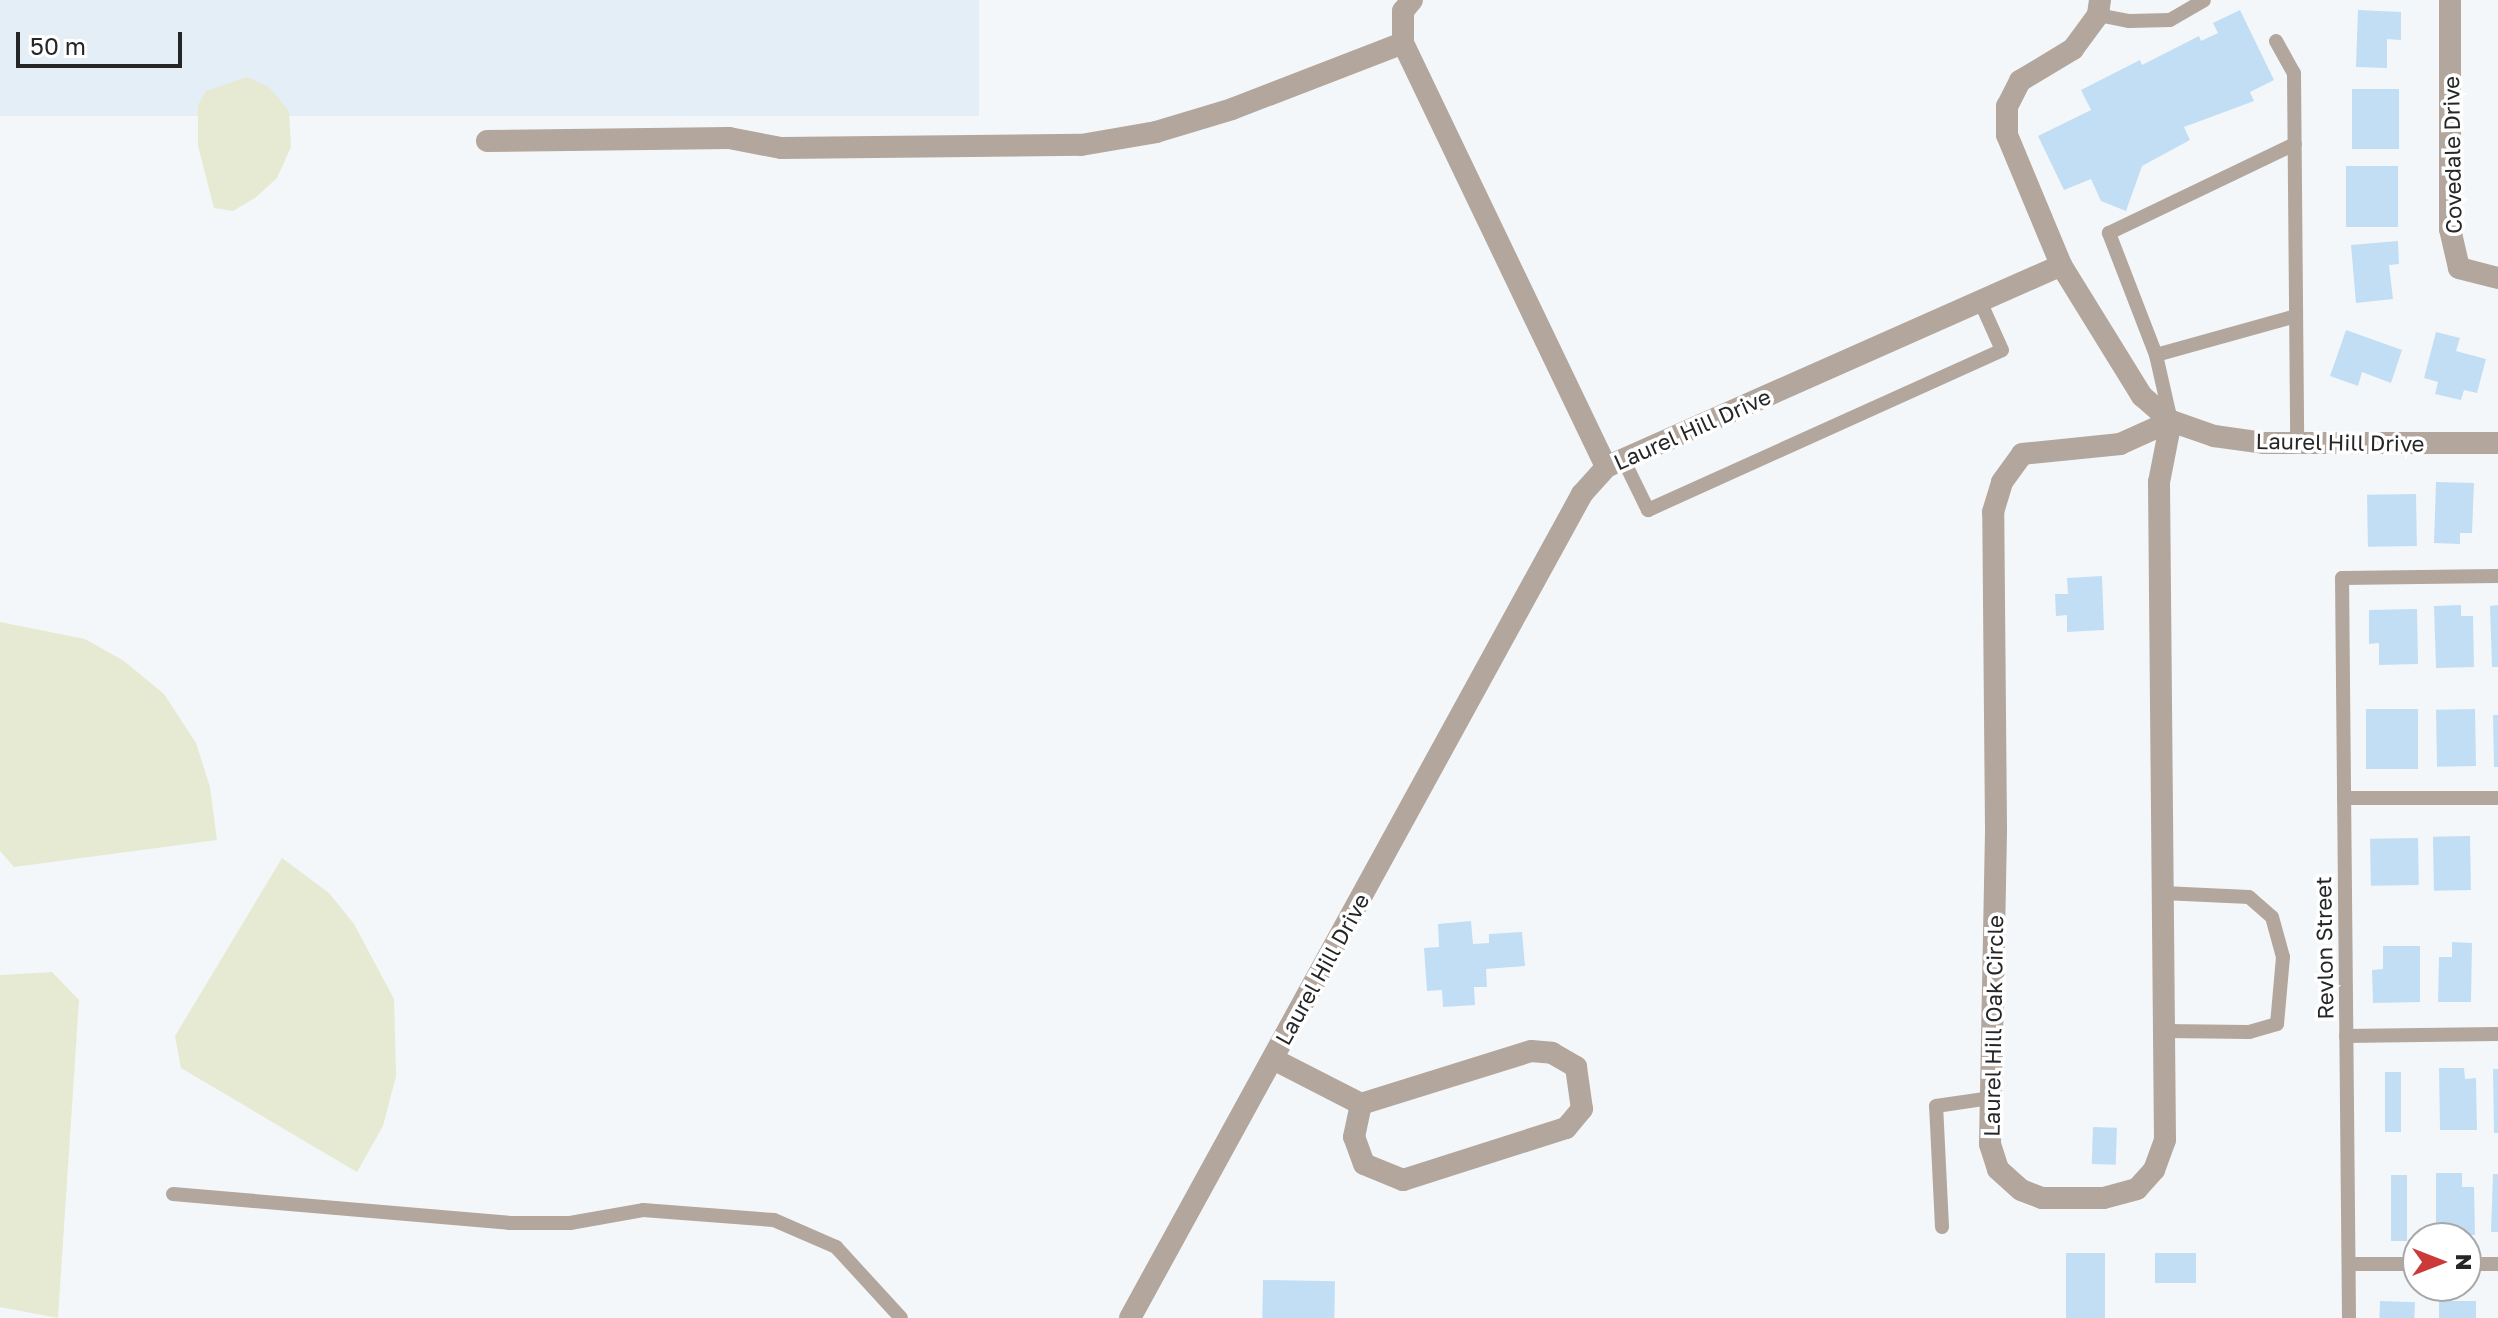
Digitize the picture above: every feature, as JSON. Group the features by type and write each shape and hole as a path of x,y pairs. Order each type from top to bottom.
{"street":[{"path":"1412,0 1403,11 1403,43 1615,463"},
{"name":"Covedale Drive","path":"2450,0 2450,229 2459,268 2498,278"},
{"path":"2061,265 2007,135 2007,106 2020,81 2073,49 2099,8"},
{"path":"487,141 729,138 781,148 1081,145 1156,132 1232,109 1403,43"},
{"name":"Laurel Hill Drive","path":"1130,1318 1582,494 1615,463 2061,265 2142,396 2171,421 2214,436 2297,443 2498,443"},
{"name":"Laurel Hill Oak Circle","path":"2171,421 2159,482 2165,1140 2154,1170 2137,1189 2103,1198 2042,1198 2021,1190 1998,1169 1990,1144 1993,512 2002,482 2022,454 2120,444 2171,421"},
{"path":"1273,1059 1361,1104 1531,1051 1552,1053 1576,1067 1583,1092 1582,1109 1566,1128 1403,1180 1364,1164 1354,1137 1361,1104"}],"lane":[{"path":"2099,8 2129,21 2170,20 2204,0"},
{"path":"2276,41 2294,73 2297,443"},
{"path":"2171,421 2156,355 2109,233 2295,144"},
{"path":"1615,463 1648,510 2002,350 1980,301"},
{"path":"2156,355 2296,316"},
{"name":"Revlon Street","path":"2349,1318 2342,578 2498,576"},
{"path":"2344,798 2498,798"},
{"path":"2163,893 2249,897 2272,917 2283,957 2277,1024 2249,1032 2165,1031"},
{"path":"2346,1036 2498,1034"},
{"path":"1942,1227 1936,1106 1991,1098"},
{"path":"173,1194 481,1222 570,1223 643,1210 774,1220 836,1247 901,1318"},
{"path":"2349,1264 2402,1264"}],"shaded area":[{"path":"0,0 979,0 979,116 0,116"}],"green space":[{"path":"247,77 269,87 289,111 291,147 277,178 255,198 233,211 214,208 198,146 198,105 206,91"},
{"path":"0,622 85,639 124,661 164,694 196,743 210,787 217,840 14,867 0,851"},
{"path":"282,858 329,893 354,924 394,999 396,1076 383,1126 357,1172 181,1068 175,1036"},
{"path":"52,972 79,1000 58,1318 0,1307 0,975"}],"building":[{"path":"2240,10 2274,80 2250,92 2254,101 2184,127 2190,140 2142,166 2126,211 2101,201 2091,179 2064,190 2038,136 2091,110 2081,90 2140,60 2142,65 2199,36 2201,41 2218,33 2213,23"},
{"path":"2358,10 2401,12 2401,40 2387,39 2387,68 2356,67"},
{"path":"2352,89 2399,89 2399,149 2352,149"},
{"path":"2346,166 2398,166 2398,227 2346,227"},
{"path":"2398,241 2399,264 2389,265 2393,299 2356,303 2351,245"},
{"path":"2346,330 2402,350 2391,383 2362,372 2358,386 2330,376"},
{"path":"2436,332 2460,338 2456,351 2486,359 2477,393 2464,390 2461,400 2435,394 2438,382 2424,378"},
{"path":"2436,482 2474,483 2472,533 2460,533 2460,544 2434,543"},
{"path":"2416,494 2417,546 2368,547 2367,495"},
{"path":"2102,576 2104,630 2067,632 2067,615 2056,616 2055,594 2068,594 2067,578"},
{"path":"2461,605 2461,616 2473,616 2474,667 2436,668 2434,606"},
{"path":"2498,605 2498,667 2492,667 2490,606"},
{"path":"2417,609 2418,664 2379,665 2379,643 2369,644 2369,610"},
{"path":"2366,709 2418,709 2418,769 2366,769"},
{"path":"2475,709 2476,766 2437,767 2436,710"},
{"path":"2493,715 2498,715 2498,767 2494,767"},
{"path":"2470,836 2471,890 2434,891 2433,837"},
{"path":"2418,838 2419,885 2371,886 2370,839"},
{"path":"1471,921 1473,944 1489,943 1489,934 1522,932 1525,966 1486,969 1487,987 1474,987 1475,1005 1443,1007 1442,990 1427,991 1424,948 1439,947 1438,924"},
{"path":"2452,942 2472,943 2471,1002 2438,1002 2439,957 2452,957"},
{"path":"2383,946 2420,946 2420,1002 2373,1003 2372,970 2383,969"},
{"path":"2439,1068 2464,1068 2465,1079 2476,1078 2477,1130 2440,1130"},
{"path":"2493,1069 2498,1069 2498,1133 2494,1133"},
{"path":"2385,1072 2401,1072 2401,1132 2385,1132"},
{"path":"2093,1127 2117,1128 2116,1165 2092,1164"},
{"path":"2436,1173 2462,1173 2462,1187 2474,1187 2475,1222 2436,1222"},
{"path":"2493,1174 2498,1174 2498,1232 2491,1232"},
{"path":"2391,1175 2407,1175 2407,1222 2402,1222 2402,1241 2391,1241"},
{"path":"2066,1253 2105,1253 2105,1318 2066,1318"},
{"path":"2155,1253 2196,1253 2196,1283 2155,1283"},
{"path":"1263,1280 1335,1281 1334,1318 1262,1318"},
{"path":"2380,1301 2415,1302 2414,1318 2379,1318"},
{"path":"2439,1302 2476,1302 2476,1318 2439,1318"}]}
